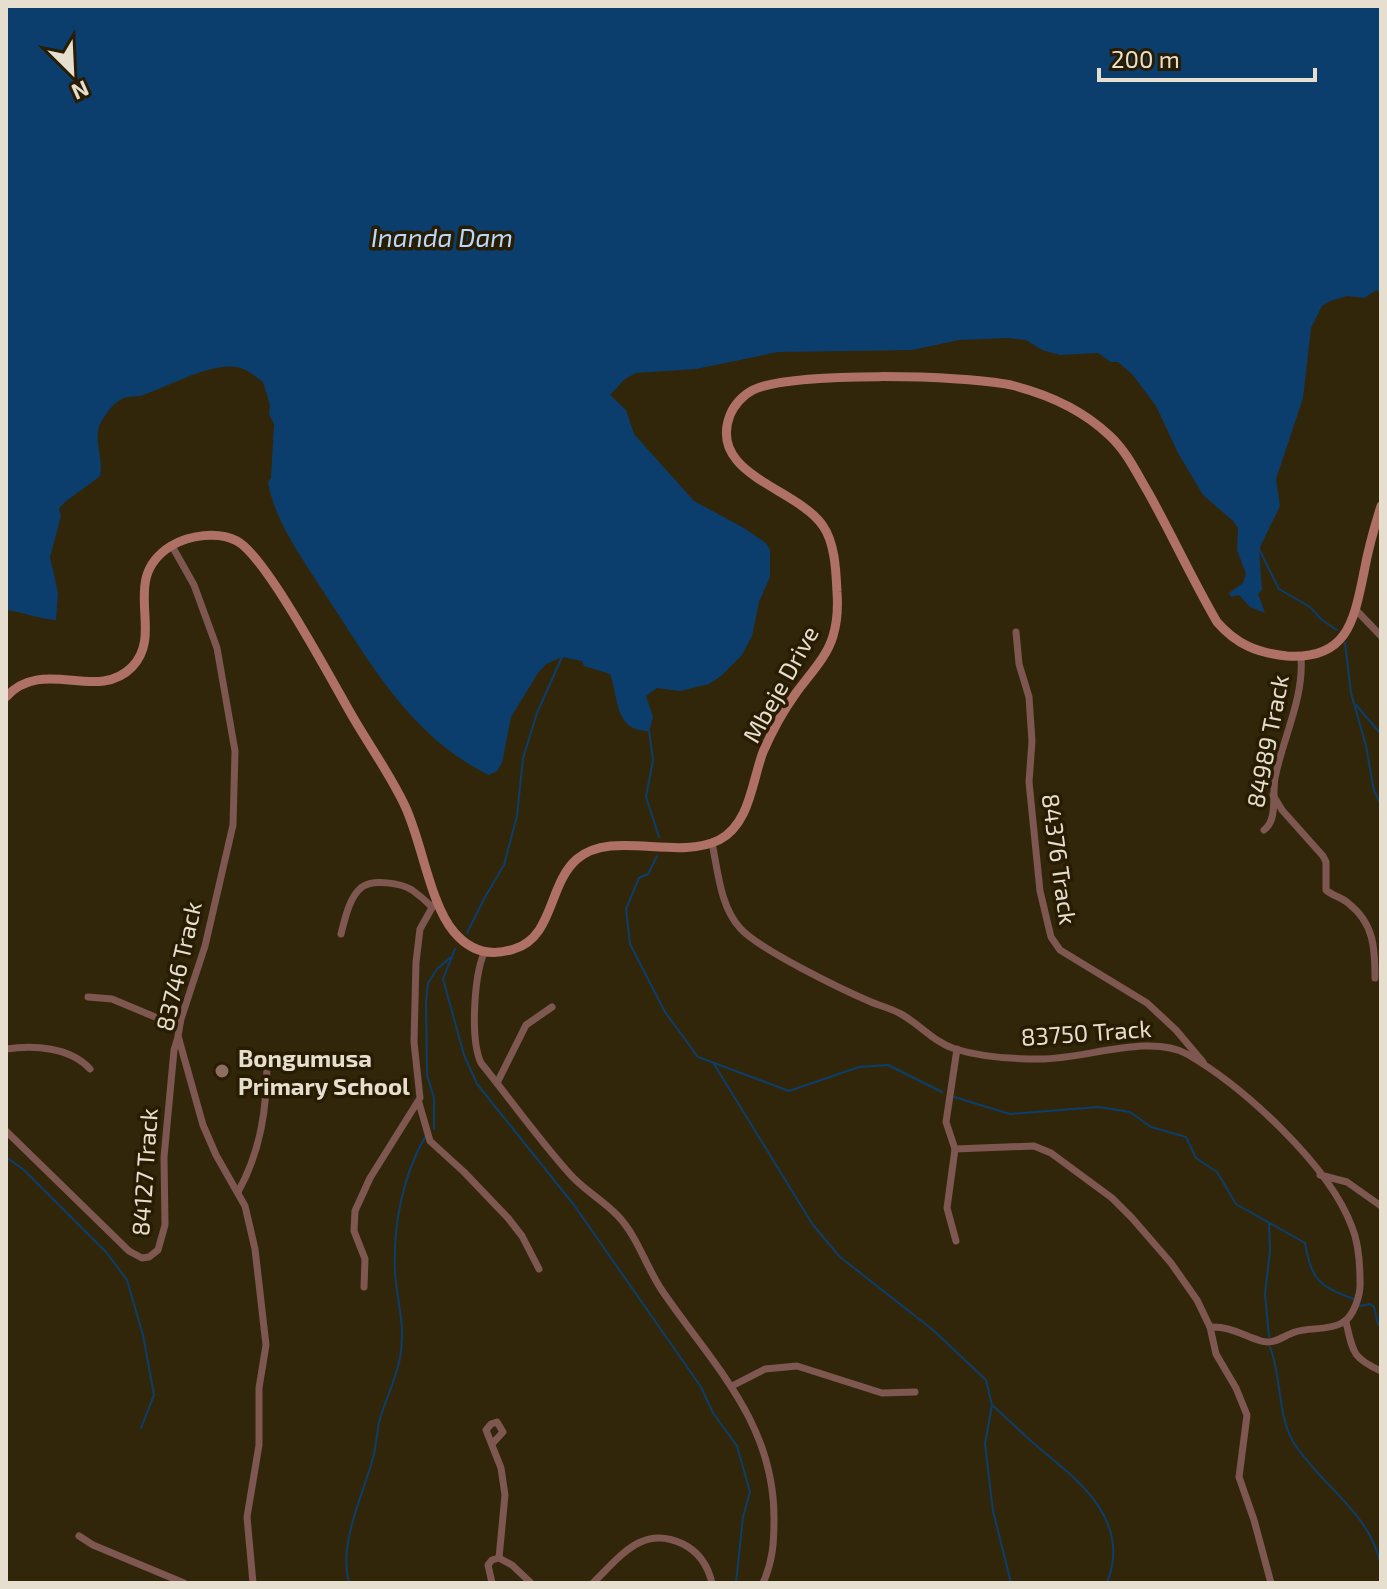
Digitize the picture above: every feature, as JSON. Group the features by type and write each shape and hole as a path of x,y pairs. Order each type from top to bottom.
{"street":[{"name":"Mbeje Drive","path":"712,843 729,834 741,818 761,756 776,725 827,651 836,620 837,594 827,530 802,504 747,472 730,448 728,420 739,401 753,390 779,383 818,380 962,379 1008,385 1056,400 1088,417 1126,454 1217,622 1245,646 1266,654 1301,657 1333,646 1345,635 1357,611 1372,533 1381,506"},
{"path":"6,697 15,688 36,679 105,681 127,672 144,649 143,597 146,577 153,562 172,546 201,536 229,537 243,544 257,558 394,785 413,826 434,903 460,938 484,953 514,949 532,939 544,921 565,874 578,858 599,848 693,849 712,843"},
{"name":"83746 Track","path":"172,546 194,585 221,663 234,739 236,776 233,825 205,946 178,1032 203,1125 238,1192 252,1231 266,1345 259,1388 259,1445 247,1517 253,1583"},
{"path":"1357,611 1381,636"},
{"name":"84376 Track","path":"1016,632 1019,664 1029,697 1032,741 1029,782 1040,891 1051,937 1065,953 1147,1003 1176,1030 1207,1067"},
{"name":"84989 Track","path":"1264,830 1272,820 1277,770 1301,686 1301,657"},
{"path":"1273,795 1282,810 1323,856 1326,862 1326,890 1351,905 1367,924 1375,944 1375,978"},
{"name":"83750 Track","path":"712,843 727,906 748,936 872,1003 901,1013 937,1040 957,1049 1042,1059 1167,1047 1176,1048 1207,1067 1287,1135 1320,1175 1345,1213 1357,1245 1360,1287 1346,1322"},
{"path":"341,934 352,902 358,891 367,885 402,886 434,903"},
{"path":"434,903 420,929 414,1042 419,1102 430,1141 508,1218 522,1236 539,1269"},
{"path":"484,953 478,976 476,1050 481,1063 570,1175 617,1214 660,1287 732,1386 747,1414 772,1482 774,1543 772,1560 763,1583"},
{"path":"88,997 112,999 178,1032"},
{"path":"497,1083 526,1025 552,1007"},
{"name":"84127 Track","path":"9,1134 129,1251 142,1258 154,1255 165,1225 165,1137 178,1032"},
{"path":"6,1049 30,1047 66,1053 77,1057 90,1069"},
{"path":"956,1241 947,1208 955,1149 947,1128 946,1114 957,1049"},
{"path":"238,1192 248,1174 264,1121 267,1061"},
{"path":"364,1287 365,1259 354,1231 357,1202 419,1102"},
{"path":"6,1145 9,1134"},
{"path":"955,1149 1034,1146 1051,1153 1112,1198 1171,1263 1197,1300 1210,1327 1216,1354 1236,1388 1247,1415 1239,1477 1271,1583"},
{"path":"1320,1175 1347,1182 1381,1206"},
{"path":"1210,1327 1238,1330 1262,1342 1270,1342 1299,1331 1328,1328 1346,1322 1355,1356 1360,1362 1381,1371"},
{"path":"732,1386 780,1365 797,1366 882,1393 915,1392"},
{"path":"492,1444 501,1468 505,1495 499,1558"},
{"path":"79,1536 93,1545 184,1583"},
{"path":"593,1583 634,1546 649,1537 658,1536 678,1541 698,1554 706,1565 712,1583"},
{"path":"492,1583 488,1565 499,1558 512,1565 531,1583"}],"water":[{"name":"Inanda Dam","path":"6,6 1381,6 1381,295 1377,290 1364,298 1347,296 1330,301 1322,306 1311,328 1303,398 1276,479 1280,506 1259,549 1262,590 1258,594 1265,613 1250,607 1239,595 1231,597 1229,593 1243,583 1246,574 1237,550 1238,528 1203,495 1178,453 1156,406 1132,374 1118,362 1111,362 1098,353 1060,355 1042,350 1026,340 1007,338 959,340 912,350 778,352 696,369 636,373 625,379 610,395 626,410 634,434 694,501 744,528 766,543 770,550 770,577 759,602 752,636 742,655 709,684 680,691 657,688 646,696 653,717 649,731 638,730 624,719 610,674 584,666 582,661 562,657 546,664 511,717 502,763 497,771 489,775 436,740 394,695 298,553 277,511 268,482 271,478 274,424 263,382 240,368 225,367 201,372 140,396 124,398 113,406 99,428 100,476 59,509 61,516 50,557 58,593 56,620 6,610"}],"waterway":[{"path":"1259,549 1279,589 1310,607 1337,630"},
{"path":"1345,643 1351,693 1366,746 1374,791 1381,804"},
{"path":"467,933 504,865 517,816 523,758 537,713 562,657"},
{"path":"1356,705 1381,734"},
{"path":"649,731 653,760 646,797 659,837"},
{"path":"657,856 648,874 639,878 626,909 630,944 665,1012 698,1057 789,1091 859,1067 888,1065 942,1092"},
{"path":"455,949 443,979 464,1055 477,1084 574,1205 701,1387 713,1413 737,1446 750,1492 743,1517 736,1583"},
{"path":"434,1129 434,1098 427,1075 426,1002 428,983 437,969 451,957"},
{"path":"714,1064 813,1225 840,1257 933,1330 986,1380 992,1405 985,1444 993,1511 1011,1583"},
{"path":"954,1097 1010,1114 1099,1107 1130,1112 1151,1127 1186,1137 1196,1158 1217,1172 1236,1204 1305,1243 1314,1274 1319,1280 1325,1286 1354,1299"},
{"path":"349,1583 346,1568 349,1536 402,1346 395,1272 398,1220 410,1169 425,1137"},
{"path":"6,1157 24,1170 106,1252 127,1280 143,1335 154,1395 141,1428"},
{"path":"1269,1223 1270,1251 1265,1294 1269,1337"},
{"path":"1360,1306 1370,1304 1374,1307 1381,1326"},
{"path":"1270,1347 1282,1409 1294,1443 1367,1530 1381,1566"},
{"path":"993,1406 1075,1479 1100,1509 1113,1543 1113,1562 1107,1583"}],"place":[{"name":"Bongumusa Primary School","path":"222,1071"}]}
